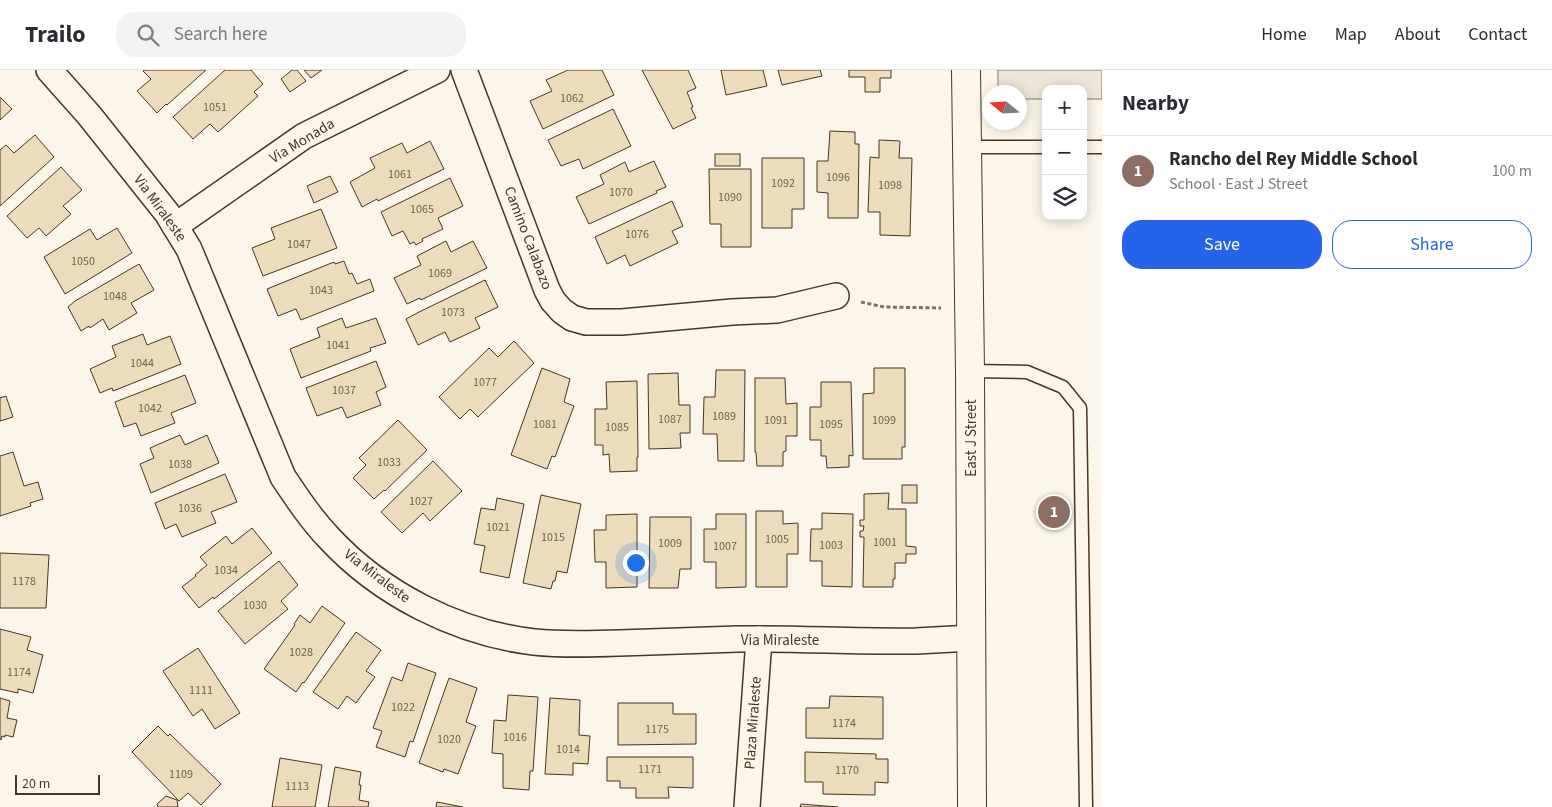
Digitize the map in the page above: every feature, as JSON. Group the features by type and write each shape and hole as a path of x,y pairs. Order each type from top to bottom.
{"street":[{"name":"Via Miraleste","path":"49,70 94,121 167,213 189,249 283,477 304,509 329,538 356,564 387,587 420,607 456,623 494,635 532,642 572,645 758,639 915,641 972,638"},
{"name":"Via Monada","path":"175,226 304,136 437,70"},
{"name":"Camino Calabazo","path":"464,70 547,290 553,301 572,318 586,322 622,322 777,310 836,296"},
{"name":"East J Street","path":"966,70 970,306 972,807"},
{"name":"Plaza Miraleste","path":"747,807 758,639"}],"lane":[{"path":"966,147 1042,146"},
{"path":"1087,147 1102,147"},
{"path":"970,371 1027,372 1063,387 1080,408 1086,807"}],"path":[{"path":"836,296 884,307 937,308 970,306"}],"shaded area":[{"path":"998,70 1102,70 1102,99 1087,99 1087,85 1042,85 1042,99 1027,99 1027,85 998,85"}],"building":[{"path":"206,70 157,113 137,91 151,79 143,71"},
{"path":"225,70 251,70 263,84 254,92 258,96 218,132 210,124 193,139 173,117"},
{"path":"292,70 297,70 306,81 290,92 281,79"},
{"path":"304,70 322,70 311,78"},
{"path":"568,70 602,70 614,95 543,129 530,101 552,91 546,80"},
{"path":"642,70 688,70 696,88 687,92 696,118 673,129"},
{"path":"721,70 763,70 767,86 726,95"},
{"path":"778,70 820,70 822,76 782,85"},
{"path":"849,70 891,70 891,78 880,78 880,92 865,92 865,77 849,77"},
{"path":"0,97 12,109 0,120"},
{"path":"613,109 631,146 583,169 579,159 561,166 548,140"},
{"path":"830,131 855,132 855,144 859,144 858,218 828,218 828,193 817,192 817,161 828,161"},
{"path":"35,135 54,157 0,206 0,150 6,145 14,153"},
{"path":"879,140 900,141 899,158 912,158 910,236 880,235 880,212 868,212 870,157 879,158"},
{"path":"430,141 444,169 362,207 350,182 375,168 370,158 402,143 407,153"},
{"path":"715,154 740,154 740,166 715,166"},
{"path":"762,158 804,158 804,209 792,209 792,228 762,228"},
{"path":"654,161 666,187 656,191 657,193 589,224 576,197 604,184 600,175 625,162 629,172"},
{"path":"61,167 82,190 63,206 71,214 46,236 39,228 27,238 7,216"},
{"path":"709,169 751,169 751,247 721,247 721,224 710,224"},
{"path":"330,176 338,192 314,203 307,186"},
{"path":"450,178 463,206 438,218 443,229 422,239 423,241 416,245 414,242 410,244 403,231 392,236 381,212"},
{"path":"672,201 683,226 672,231 678,243 630,266 625,255 607,264 595,237"},
{"path":"321,209 337,248 263,276 252,248 275,239 271,228"},
{"path":"117,228 132,253 65,294 44,257 90,229 97,240"},
{"path":"446,241 451,252 473,241 487,268 421,300 420,298 407,304 394,278 421,265 417,256"},
{"path":"344,261 349,274 352,273 357,284 370,279 374,291 301,320 296,309 278,316 267,289 334,262 335,264"},
{"path":"139,264 154,290 131,303 137,313 109,330 103,319 90,328 89,326 81,331 68,307 75,301"},
{"path":"485,280 498,307 475,318 480,328 450,342 445,332 418,345 406,319"},
{"path":"342,318 346,328 376,318 386,343 370,348 371,351 301,378 290,349 320,337 317,328"},
{"path":"143,334 147,345 170,336 181,364 113,391 112,388 100,393 90,369 116,357 112,346"},
{"path":"514,341 534,363 478,417 470,409 460,419 439,397 489,348 498,357"},
{"path":"376,361 386,387 376,392 381,405 347,418 342,407 317,416 306,388"},
{"path":"542,368 570,379 564,402 574,406 555,457 552,456 547,469 511,455"},
{"path":"874,368 905,368 905,447 902,447 902,459 863,459 863,394 874,393"},
{"path":"716,370 745,370 744,461 718,461 717,434 703,434 704,397 715,397"},
{"path":"678,373 679,405 690,405 690,433 680,433 681,448 649,449 648,374"},
{"path":"185,375 196,403 171,413 175,423 141,436 136,423 124,427 115,402"},
{"path":"755,378 785,378 786,404 797,403 797,436 786,436 783,466 757,466 755,452"},
{"path":"637,381 637,471 610,472 609,454 603,455 603,445 595,445 595,409 607,409 606,382"},
{"path":"821,382 851,382 853,456 849,455 849,467 827,468 826,456 821,456 821,440 810,440 810,407 821,407"},
{"path":"6,396 13,417 0,421 0,398"},
{"path":"398,420 427,450 385,491 374,499 353,478 366,465 359,458"},
{"path":"180,435 185,445 207,435 219,463 151,493 140,464 154,458 150,448"},
{"path":"13,452 24,486 38,482 43,499 30,503 31,506 0,516 0,456"},
{"path":"433,461 462,491 430,521 423,513 402,533 381,512"},
{"path":"225,474 237,502 211,512 216,523 182,537 176,524 165,529 155,503"},
{"path":"902,485 917,485 917,503 902,503"},
{"path":"889,493 888,509 906,509 906,546 916,547 916,554 906,554 906,563 895,563 893,587 863,587 864,537 860,537 860,531 863,531 864,526 860,526 860,520 864,520 864,494"},
{"path":"541,495 581,504 567,573 557,571 551,589 523,583"},
{"path":"497,498 524,504 509,578 480,572 485,546 474,544 481,508 495,510"},
{"path":"756,511 783,511 783,524 798,523 798,554 787,554 787,587 756,587"},
{"path":"822,513 853,514 852,587 822,586 822,561 810,561 811,529 822,529"},
{"path":"637,514 637,587 606,588 606,562 595,562 594,530 606,530 606,515"},
{"path":"716,514 746,514 746,587 716,588 716,562 704,562 704,529 716,529"},
{"path":"650,517 691,517 691,569 680,569 678,588 649,588"},
{"path":"252,528 272,553 214,599 213,597 199,608 182,587 207,565 200,557 226,536 232,544"},
{"path":"0,553 49,555 46,608 0,608"},
{"path":"279,561 298,585 281,601 288,609 245,644 218,611"},
{"path":"322,606 345,623 296,692 264,669 300,615 310,623"},
{"path":"0,629 31,637 27,650 43,655 33,693 18,689 18,693 0,689"},
{"path":"356,632 381,650 366,671 375,677 356,703 347,696 338,709 313,692"},
{"path":"198,648 240,713 215,729 202,709 193,716 163,671"},
{"path":"408,663 436,673 413,742 410,741 405,757 376,747 382,731 373,728 392,677 402,681"},
{"path":"449,678 477,688 466,722 476,726 458,774 444,769 443,772 419,763"},
{"path":"508,695 538,697 533,771 530,771 529,790 503,788 503,754 492,753 494,720 506,721"},
{"path":"830,696 883,697 883,739 806,738 806,708 829,708"},
{"path":"0,698 10,701 7,718 17,720 13,737 5,735 5,737 2,736 1,740 0,739"},
{"path":"550,698 580,700 579,735 590,736 588,764 573,763 573,775 545,774"},
{"path":"618,703 673,703 673,714 696,714 696,744 618,745"},
{"path":"158,726 168,736 170,734 221,784 201,805 188,793 179,801 132,752"},
{"path":"805,752 876,754 876,759 888,759 888,783 875,782 875,795 823,794 823,782 805,782"},
{"path":"607,757 693,757 693,788 668,787 669,798 636,798 636,788 620,788 620,781 607,781"},
{"path":"280,758 322,765 315,807 272,807"},
{"path":"335,767 361,772 359,800 369,802 368,807 328,807"},
{"path":"166,796 177,800 178,807 158,807 157,804"},
{"path":"437,802 463,807 436,807"},
{"path":"801,804 838,807 800,807"}],"place":[{"name":"Rancho del Rey Middle School","path":"1054,512"}]}
